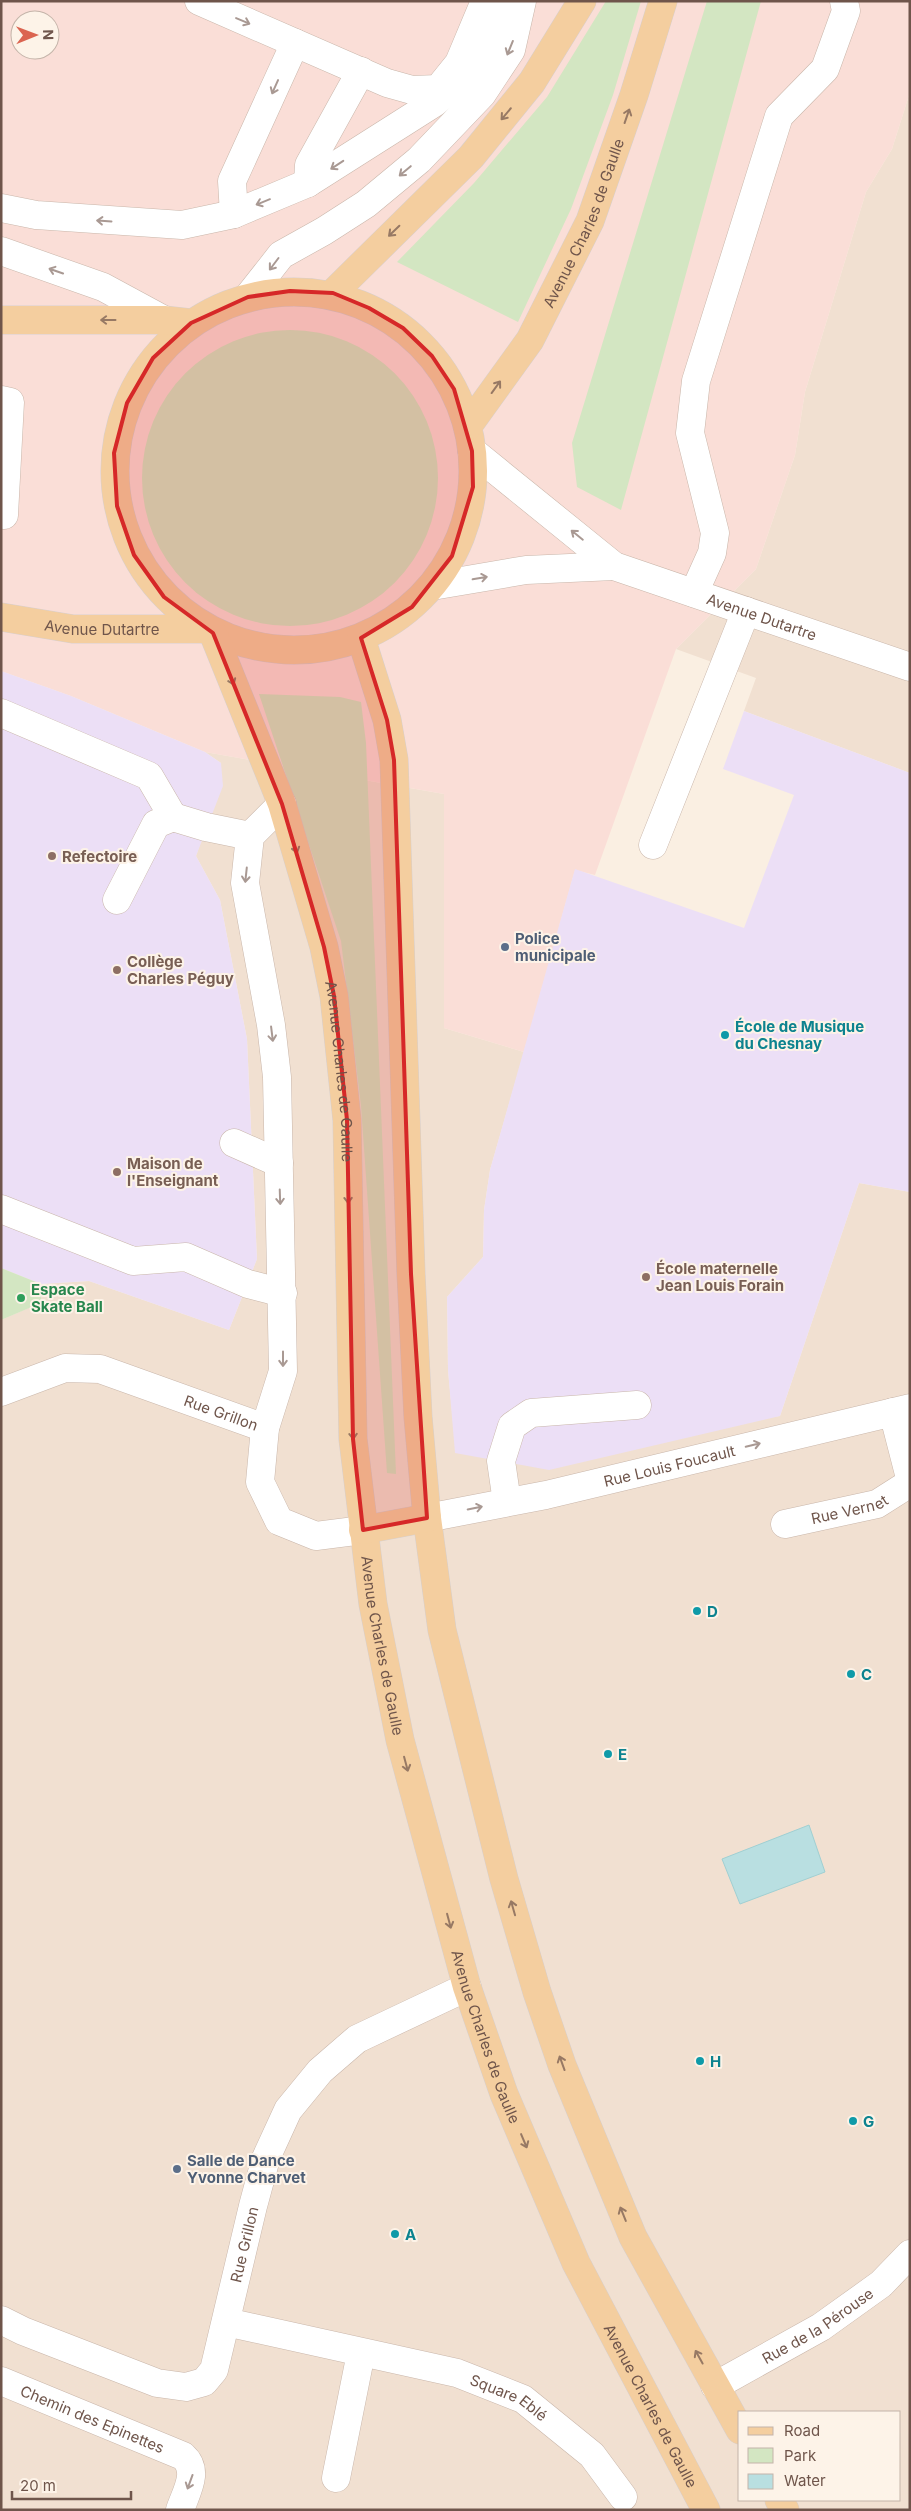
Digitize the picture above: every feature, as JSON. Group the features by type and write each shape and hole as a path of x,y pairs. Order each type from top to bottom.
{"main road":[{"path":"333,294 471,157 532,82 582,1"},
{"name":"Avenue Charles de Gaulle","path":"470,439 530,340 590,221 634,95 662,1"},
{"path":"290,291 333,294 369,308 403,328 432,356 454,389 470,439 473,487 466,523 452,556 432,586 412,607 387,625 361,638 313,650 262,649 209,631 164,597 134,555 116,506 114,453 127,403 153,358 191,322 219,307 248,297 290,291"},
{"path":"1,320 164,320 191,322"},
{"name":"Avenue Dutartre","path":"1,617 73,629 209,631"},
{"name":"Avenue Charles de Gaulle","path":"209,631 282,804 324,947 334,996 346,1120 353,1439 363,1530 374,1604 400,1740 467,1987 504,2094 576,2263 706,2510"},
{"path":"361,638 387,720 394,760 398,833 411,1274 418,1417 427,1518 442,1630 504,1879 537,1992 562,2066 633,2237 738,2426"},
{"path":"363,1530 427,1518"}],"street":[{"path":"199,1 387,83 412,90 438,89 460,63 485,1"},
{"path":"1,208 36,215 182,225 234,214 308,183 434,103 464,78 510,1"},
{"path":"694,593 712,553 715,533 698,472 690,433 696,381 779,116 826,68 846,11 844,1"},
{"path":"248,297 281,255 324,231 366,204 419,160 482,94 511,50 522,2"},
{"path":"234,214 232,181 295,43"},
{"path":"308,183 309,165 361,71"},
{"path":"1,251 103,287 164,320"},
{"path":"1,400 10,402 4,515 1,514"},
{"name":"Avenue Dutartre","path":"470,439 614,566"},
{"name":"Avenue Dutartre","path":"432,586 526,570 614,566 910,667"},
{"path":"653,845 746,611"},
{"path":"1,713 149,776 173,817"},
{"path":"265,1428 283,1370 283,1293 277,1077 271,1025 245,883 250,836 282,804"},
{"path":"118,900 156,824 173,817 206,827 250,836"},
{"path":"234,1143 279,1163"},
{"path":"1,1209 133,1261 186,1257 248,1284 283,1293"},
{"name":"Rue Grillon","path":"1,1392 65,1368 100,1369 265,1428 260,1482 279,1522 316,1536 363,1530"},
{"path":"507,1502 501,1461 512,1426 531,1413 638,1405"},
{"path":"901,1410 910,1478"},
{"name":"Rue Louis Foucault","path":"427,1518 546,1495 901,1410"},
{"name":"Rue Vernet","path":"785,1524 877,1504 910,1483"},
{"name":"Rue Grillon","path":"1,2320 23,2331 156,2383 186,2387 204,2382 214,2370 252,2206 266,2158 288,2110 320,2071 357,2039 467,1987"},
{"name":"Rue de la Pérouse","path":"715,2386 821,2326 881,2284 910,2254"},
{"name":"Square Eblé","path":"226,2322 457,2373 523,2399 592,2455 623,2497"},
{"path":"336,2478 361,2353"},
{"name":"Chemin des Epinettes","path":"1,2381 183,2456 190,2462 192,2474 180,2510"}],"highlighted area":[{"path":"290,291 333,293 369,308 403,328 432,356 454,389 472,451 473,487 452,556 412,607 361,638 387,720 394,760 411,1274 427,1518 363,1530 353,1439 347,1120 334,996 324,947 282,804 213,633 164,597 134,555 117,506 114,453 127,403 153,358 191,323 248,297"}],"shaded area":[{"path":"1,1 910,1 910,92 892,149 866,192 805,392 795,455 756,569 676,649 595,875 575,870 524,1052 444,1028 444,794 205,752 71,696 1,671"},
{"path":"910,92 910,773 744,711 756,678 676,649 756,569 795,455 805,392 866,192 892,149"},
{"name":"Collège Charles Péguy","path":"1,671 71,696 205,752 221,763 223,786 196,856 220,900 247,1039 257,1259 229,1330 89,1281 41,1284 1,1268"},
{"path":"744,711 910,773 910,1192 859,1183 780,1416 549,1470 455,1453 448,1370 447,1297 483,1257 484,1210 490,1170 575,869 744,928 794,795 723,769"},
{"path":"205,752 444,794 444,1028 524,1052 490,1170 484,1210 483,1257 447,1297 448,1370 456,1453 780,1416 859,1183 910,1192 910,2510 1,2510 1,1320 40,1303 41,1284 89,1281 229,1330 257,1259 247,1039 220,900 196,856 206,827 221,763"}],"green space":[{"path":"606,1 641,1 613,95 571,209 518,322 397,262 474,183 547,97"},
{"path":"707,1 761,1 621,510 577,487 572,443"},
{"path":"290,330 319,333 347,341 372,355 395,373 413,396 427,421 435,449 438,478 435,507 427,535 413,560 395,583 372,601 347,615 319,623 290,626 261,623 233,615 208,601 185,583 167,560 153,535 145,507 142,478 145,449 153,421 167,396 185,373 208,355 233,341 261,333"},
{"path":"259,694 340,697 361,702 366,743 396,1474 387,1473 361,1106 341,941"},
{"name":"Espace Skate Ball","path":"1,1268 41,1284 41,1303 1,1320"}],"water":[{"path":"809,1825 825,1872 740,1904 722,1859"}],"place":[{"name":"Refectoire","path":"52,856"},
{"name":"Police municipale","path":"505,947"},
{"name":"Collège Charles Péguy","path":"117,970"},
{"name":"École de Musique du Chesnay","path":"725,1035"},
{"name":"Maison de l'Enseignant","path":"117,1172"},
{"name":"École maternelle Jean Louis Forain","path":"646,1277"},
{"name":"Espace Skate Ball","path":"21,1298"},
{"name":"D","path":"697,1611"},
{"name":"C","path":"851,1674"},
{"name":"E","path":"608,1754"},
{"name":"H","path":"700,2061"},
{"name":"G","path":"853,2121"},
{"name":"Salle de Dance Yvonne Charvet","path":"177,2169"},
{"name":"A","path":"395,2234"}]}
